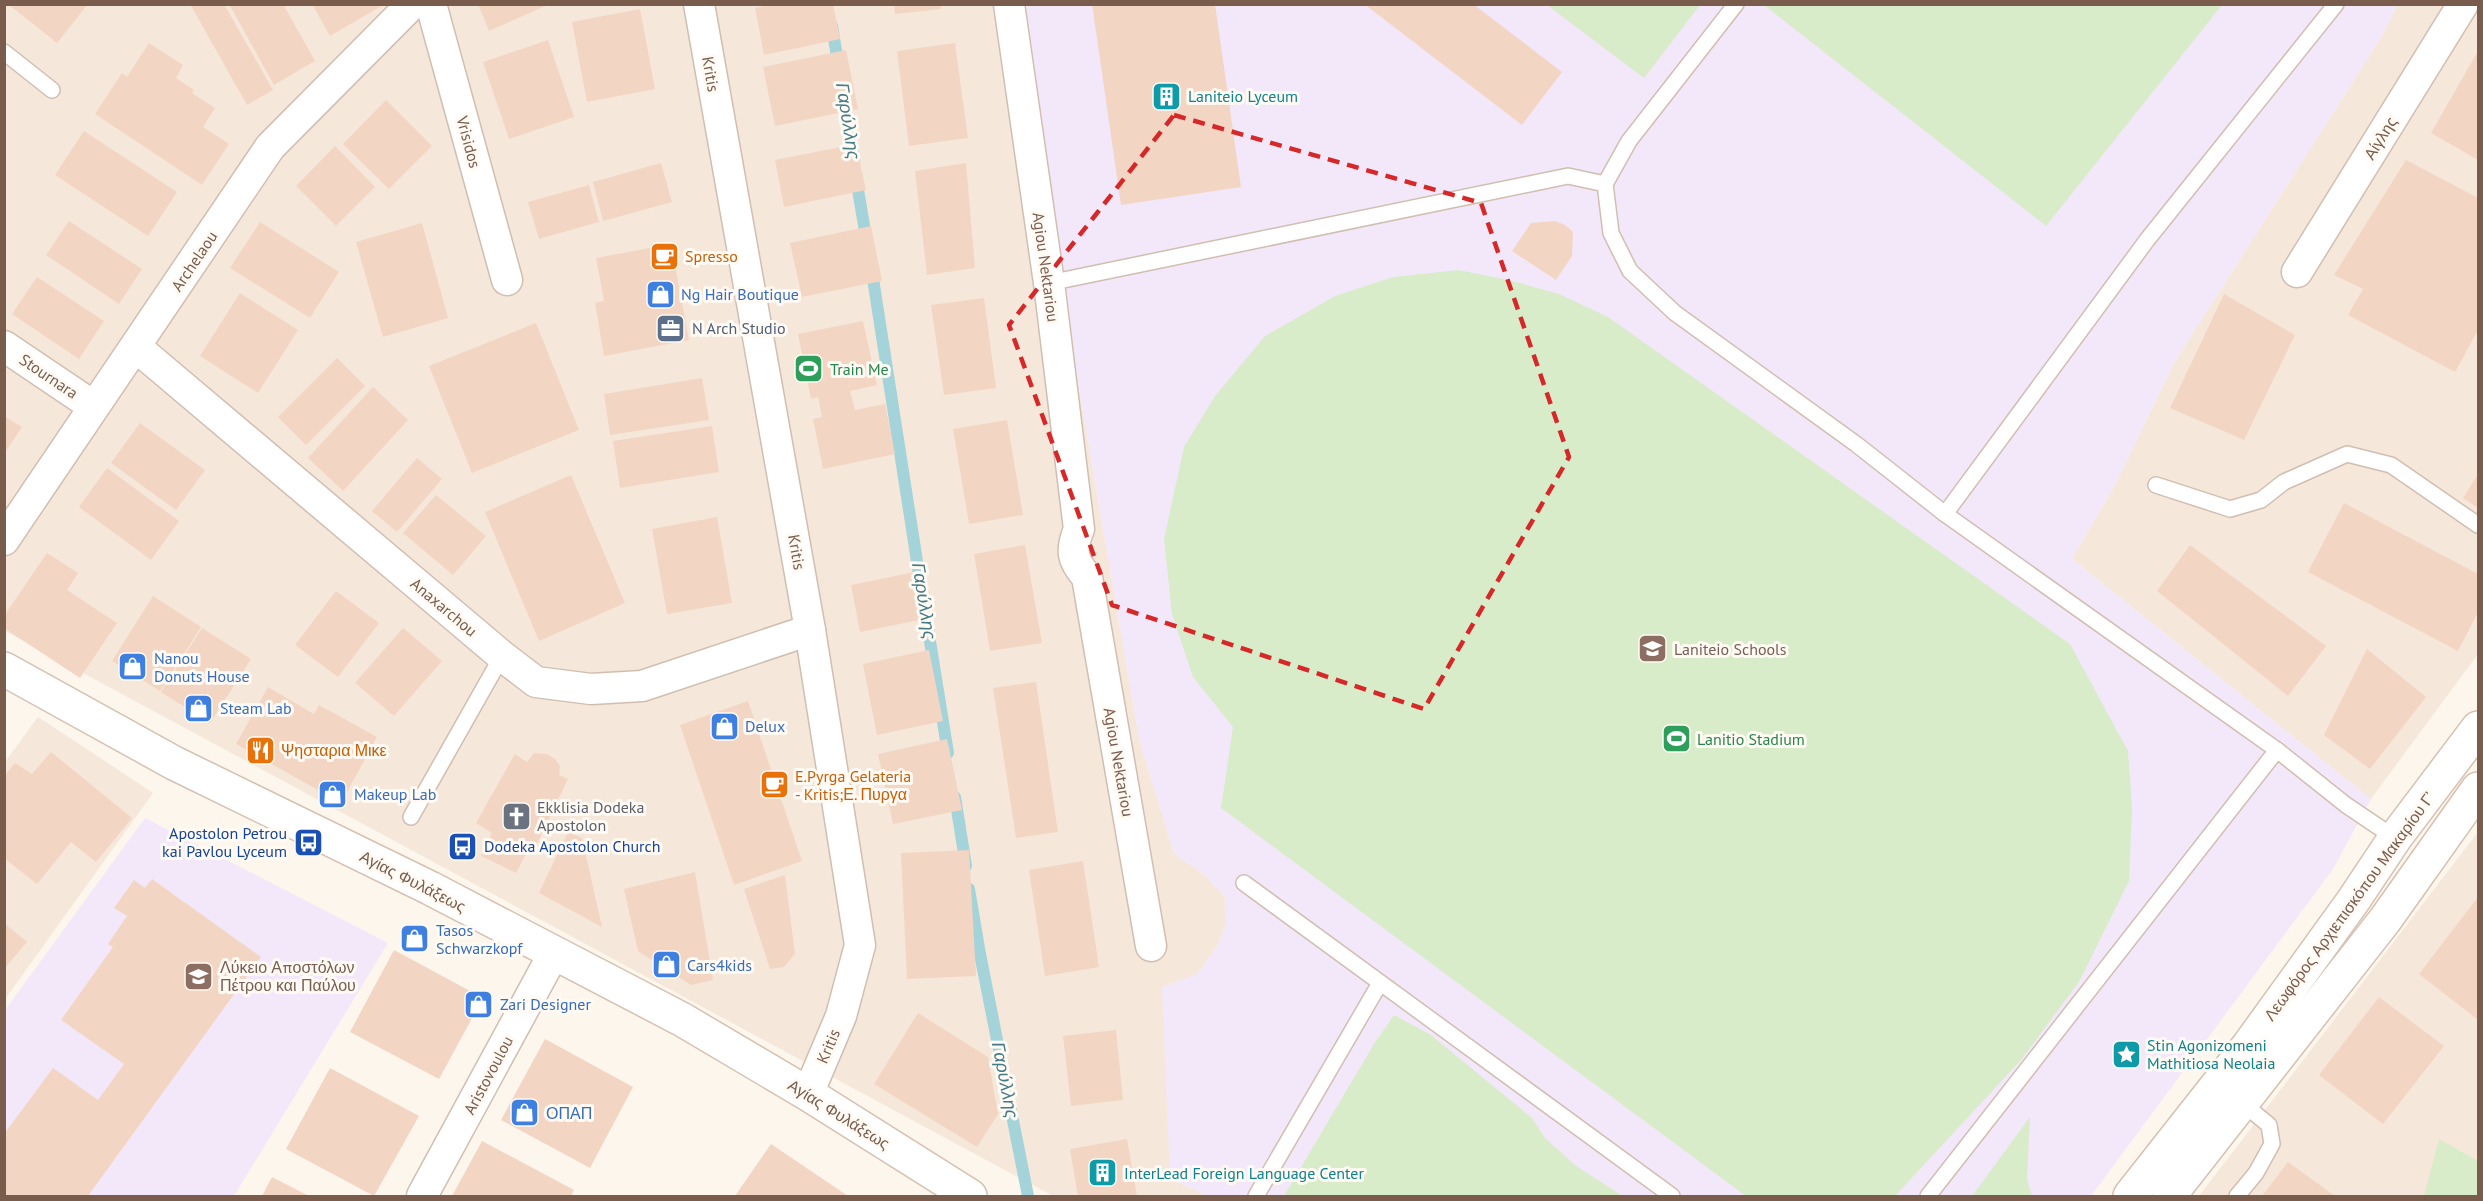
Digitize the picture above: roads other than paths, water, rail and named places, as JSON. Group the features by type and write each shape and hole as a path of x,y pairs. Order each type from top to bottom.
{"main road":[{"name":"Αγίας Φυλάξεως","path":"10,680 430,888 683,1020 808,1094 970,1197"},
{"name":"Λεωφόρος Αρχιεπισκόπου Μακαρίου Γ’","path":"2130,1197 2249,1045 2353,901 2395,838 2478,728"},
{"name":"Λεωφόρος Αρχιεπισκόπου Μακαρίου Γ’","path":"2169,1197 2385,920 2478,789"},
{"path":"2395,838 2427,860"}],"street":[{"name":"Archelaou","path":"4,540 270,147 412,4"},
{"name":"Vrisidos","path":"431,4 507,280"},
{"name":"Kritis","path":"699,4 810,630 860,945 841,1016 808,1094"},
{"name":"Agiou Nektariou","path":"1009,4 1049,284 1079,529 1073,544 1076,564 1088,577 1151,946"},
{"name":"Αίγλης","path":"2297,272 2463,4"},
{"name":"Stournara","path":"4,346 93,406"},
{"name":"Anaxarchou","path":"136,347 502,656 536,682 591,688 642,686 810,630"},
{"name":"Aristovoulou","path":"422,1197 554,953"}],"lane":[{"path":"1736,4 1629,141 1605,184 1611,233 1630,271 1675,313 1856,444 1945,514 2277,750 2346,805 2395,838"},
{"path":"1945,514 2147,240 2336,4"},
{"path":"4,52 52,90"},
{"path":"1049,284 1568,176 1605,184"},
{"path":"2156,485 2230,509 2261,500 2284,482 2347,454 2391,465 2478,525"},
{"path":"411,817 502,656"},
{"path":"1928,1197 2277,750"},
{"path":"1244,884 1672,1197"},
{"path":"1256,1197 1380,983"},
{"path":"2237,1197 2256,1173 2271,1144 2269,1125 2241,1102"}],"waterway":[{"name":"Γαρύλλης","path":"832,26 839,69"},
{"name":"Γαρύλλης","path":"844,98 854,160"},
{"name":"Γαρύλλης","path":"856,178 867,243"},
{"name":"Γαρύλλης","path":"871,266 921,587"},
{"name":"Γαρύλλης","path":"924,604 948,753"},
{"name":"Γαρύλλης","path":"955,797 966,866"},
{"name":"Γαρύλλης","path":"969,889 1028,1196"}],"place":[{"name":"Laniteio Lyceum","path":"1167,96"},
{"name":"Spresso","path":"664,256"},
{"name":"Ng Hair Boutique","path":"660,294"},
{"name":"N Arch Studio","path":"671,328"},
{"name":"Train Me","path":"809,369"},
{"name":"Laniteio Schools","path":"1653,649"},
{"name":"Nanou Donuts House","path":"133,667"},
{"name":"Steam Lab","path":"199,708"},
{"name":"Delux","path":"724,726"},
{"name":"Lanitio Stadium","path":"1676,739"},
{"name":"Ψησταρια Μικε","path":"260,750"},
{"name":"E.Pyrga Gelateria - Kritis;Ε. Πυργα","path":"774,785"},
{"name":"Makeup Lab","path":"333,794"},
{"name":"Ekklisia Dodeka Apostolon","path":"516,816"},
{"name":"Apostolon Petrou kai Pavlou Lyceum","path":"308,842"},
{"name":"Dodeka Apostolon Church","path":"463,846"},
{"name":"Tasos Schwarzkopf","path":"415,939"},
{"name":"Cars4kids","path":"666,965"},
{"name":"Λύκειο Αποστόλων Πέτρου και Παύλου","path":"199,976"},
{"name":"Zari Designer","path":"479,1004"},
{"name":"Stin Agonizomeni Mathitiosa Neolaia","path":"2126,1054"},
{"name":"ΟΠΑΠ","path":"525,1113"},
{"name":"InterLead Foreign Language Center","path":"1103,1173"}]}
